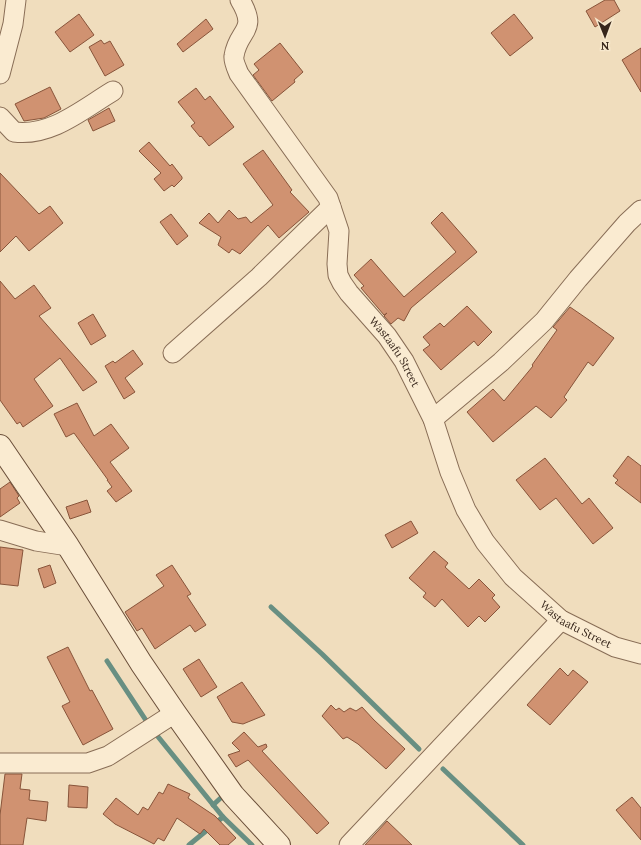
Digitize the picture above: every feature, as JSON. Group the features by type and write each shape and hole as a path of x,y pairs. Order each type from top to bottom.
{"main road":[{"path":"0,446 68,546 141,663 175,713 233,795 279,845"}],"street":[{"path":"0,74 13,24 16,0"},
{"name":"Wastaafu Street","path":"240,0 248,18 247,27 238,43 233,58 239,74 328,198 339,231 337,264 338,275 349,293 387,336 404,361 433,419 450,472 466,510 485,542 513,577 561,620 615,647 641,654"},
{"path":"0,117 14,132 32,133 59,124 113,91"},
{"path":"173,354 259,277 331,207"},
{"path":"433,419 501,362 544,321 578,279 627,223 641,210"},
{"path":"0,530 36,541 68,546"},
{"path":"349,845 561,620"},
{"path":"0,763 88,763 108,756 175,713"}],"building":[{"path":"605,0 614,0 620,11 595,27 586,11"},
{"path":"79,14 94,35 70,52 55,32"},
{"path":"514,14 533,38 510,56 491,33"},
{"path":"206,19 213,29 183,52 177,44"},
{"path":"101,40 104,44 110,41 124,65 105,76 89,47"},
{"path":"280,43 303,72 294,80 295,82 272,101 253,75 259,70 254,64"},
{"path":"641,48 641,92 622,60"},
{"path":"50,87 61,109 44,118 24,121 15,104"},
{"path":"196,88 205,100 210,96 234,127 209,146 191,126 195,123 178,102"},
{"path":"109,108 115,121 93,131 88,120"},
{"path":"149,142 170,166 172,164 182,177 182,179 174,187 172,185 164,191 154,179 161,173 139,151"},
{"path":"263,150 292,190 290,192 309,212 279,238 268,225 240,254 232,249 229,253 218,245 221,237 199,223 209,213 218,223 229,210 238,219 246,217 251,223 273,205 243,164"},
{"path":"0,173 39,214 50,206 63,223 29,251 16,236 0,252"},
{"path":"442,212 477,252 411,308 404,321 398,318 391,324 384,316 387,313 384,315 361,288 364,286 354,275 371,259 404,297 456,252 431,223"},
{"path":"171,214 188,236 177,245 160,222"},
{"path":"0,281 15,299 34,285 51,308 39,316 97,382 83,391 60,358 34,379 53,406 23,427 20,422 17,424 0,400"},
{"path":"467,306 492,332 478,346 474,341 441,370 423,350 430,345 423,337 440,323 444,327"},
{"path":"570,307 614,338 593,366 588,362 564,397 567,400 551,418 536,406 493,442 467,412 493,389 504,401 533,366 532,365 557,330 553,327"},
{"path":"93,314 106,336 91,345 78,323"},
{"path":"133,350 143,364 125,378 135,392 124,399 105,366 113,361 115,363"},
{"path":"77,403 94,436 111,424 129,448 110,462 132,491 116,502 107,491 112,487 108,480 74,433 66,437 54,414"},
{"path":"628,456 641,466 641,503 615,483 618,480 613,476"},
{"path":"545,458 582,504 589,498 613,528 593,544 556,498 540,510 516,480"},
{"path":"10,482 19,496 17,498 20,503 0,517 0,489"},
{"path":"87,500 91,512 70,519 66,507"},
{"path":"411,521 418,533 392,548 385,535"},
{"path":"0,547 23,550 18,586 0,584"},
{"path":"434,551 448,563 445,567 469,589 479,579 495,595 492,598 500,607 485,622 479,616 468,627 442,599 435,607 423,597 426,593 409,578"},
{"path":"50,565 56,583 44,588 38,569"},
{"path":"172,565 191,594 187,596 206,625 195,632 190,625 155,649 142,628 137,631 125,612 164,586 156,575"},
{"path":"68,647 90,691 92,690 113,729 83,745 62,706 70,702 47,657"},
{"path":"199,659 217,687 201,697 183,669"},
{"path":"560,668 568,676 573,670 588,682 550,725 527,705"},
{"path":"242,682 265,715 243,724 232,722 217,697"},
{"path":"331,705 336,710 339,708 344,712 350,708 356,711 362,707 405,749 386,769 358,744 347,737 343,739 322,716"},
{"path":"244,732 258,747 266,744 267,747 262,751 329,823 317,834 248,760 236,767 228,755 240,751 232,743"},
{"path":"5,774 22,774 20,789 30,790 29,800 48,802 46,821 27,818 23,845 0,845 0,815"},
{"path":"168,784 190,794 188,798 215,816 236,838 228,845 220,845 204,829 200,834 177,818 164,841 158,838 154,844 115,824 103,814 116,798 138,815 143,807 148,810 159,792 163,794"},
{"path":"69,785 88,787 87,808 68,807"},
{"path":"632,797 641,808 641,840 616,810"},
{"path":"387,821 412,845 365,845"}],"waterway":[{"path":"271,607 322,654 419,749"},
{"path":"107,661 151,728 223,817 252,845"},
{"path":"443,769 523,845"},
{"path":"213,805 225,794"},
{"path":"189,845 223,817"}]}
